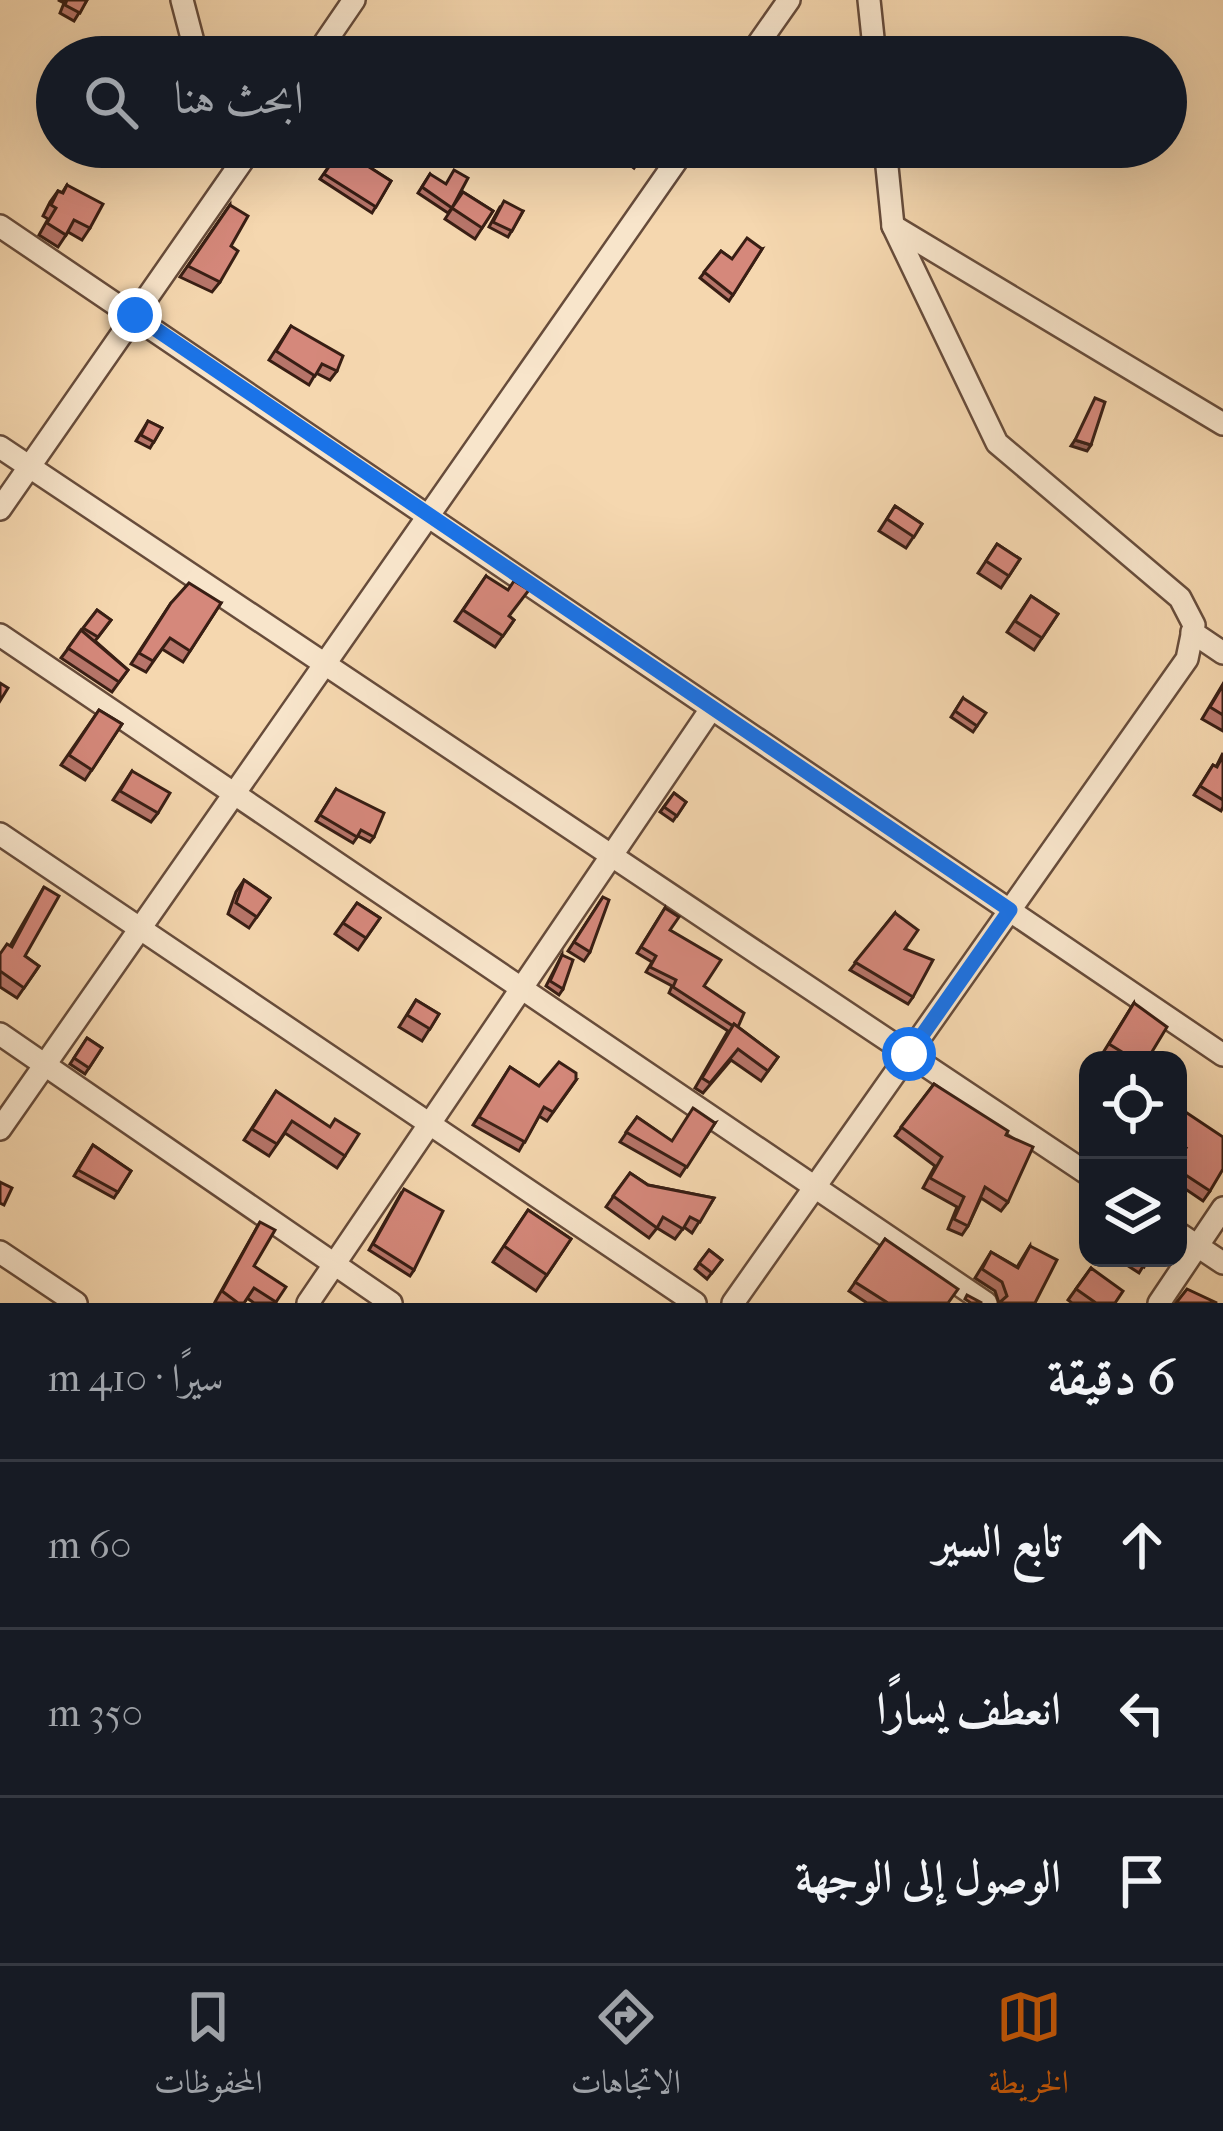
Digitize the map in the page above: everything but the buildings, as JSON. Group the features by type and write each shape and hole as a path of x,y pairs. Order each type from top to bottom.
{"street":[{"path":"182,0 191,36"},
{"path":"329,36 354,0"},
{"path":"764,36 789,0"},
{"path":"869,0 873,36"},
{"path":"0,508 236,168"},
{"path":"0,1129 671,168"},
{"path":"733,1303 1186,658 1192,632 1180,598 997,443 893,226 887,168"},
{"path":"0,226 1223,1055"},
{"path":"893,226 1223,424"},
{"path":"0,447 1079,1168"},
{"path":"1192,632 1223,653"},
{"path":"0,635 986,1303"},
{"path":"308,1303 712,709"},
{"path":"0,834 695,1303"},
{"path":"0,1034 391,1303"},
{"path":"1160,1303 1188,1240 1223,1208"},
{"path":"1188,1240 1223,1263"},
{"path":"0,1252 76,1303"}],"route":[{"path":"135,315 1010,910 909,1054"}]}
